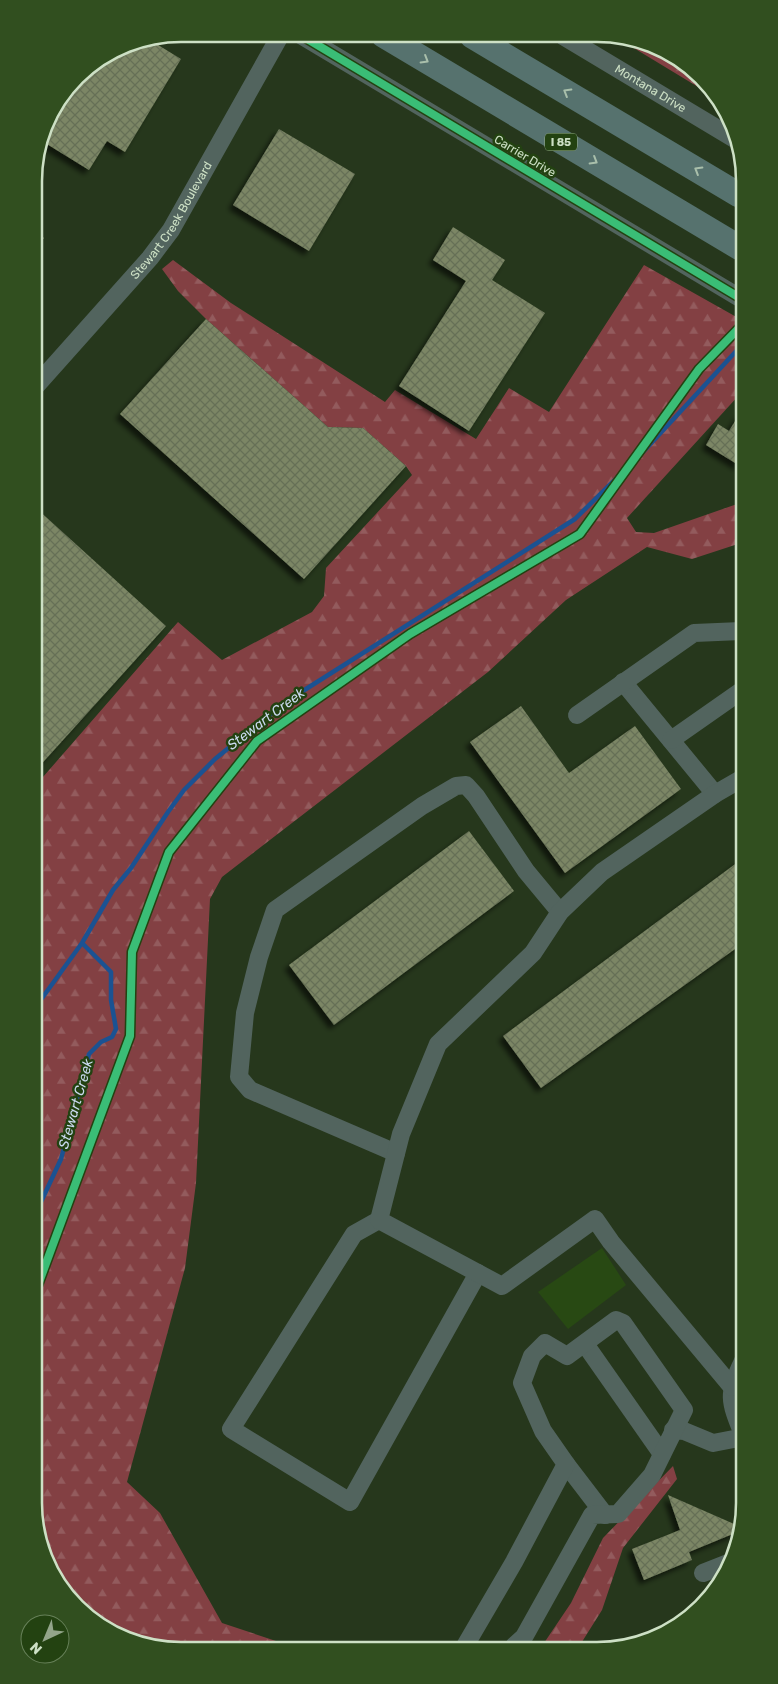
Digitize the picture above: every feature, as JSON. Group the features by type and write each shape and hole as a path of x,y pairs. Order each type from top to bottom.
{"highway":[{"name":"I 85","path":"396,43 736,246"},
{"path":"484,43 736,193"}],"street":[{"name":"Stewart Creek Boulevard","path":"43,378 150,258 171,230 276,43"},
{"name":"Carrier Drive","path":"313,43 736,296"},
{"name":"Montana Drive","path":"575,43 727,135"},
{"path":"576,714 694,633 736,631"},
{"path":"623,682 715,794"},
{"path":"670,740 736,695"},
{"path":"478,1273 350,1502 231,1429 354,1234 379,1220 401,1134 438,1044 533,953 560,912 602,872 715,794 736,782"},
{"path":"396,1153 250,1090 238,1077 245,1013 259,957 275,910 422,806 456,786 466,785 476,796 526,871 560,912"},
{"path":"379,1220 502,1286 595,1219 611,1242 732,1387"},
{"path":"518,1642 524,1637 592,1515 605,1515 618,1514 652,1475 684,1410 623,1323 616,1320 567,1356 545,1342 532,1356 522,1382 543,1431 605,1515"},
{"path":"585,1344 662,1454"},
{"path":"735,1380 732,1387 731,1400 735,1412"},
{"path":"674,1430 684,1431 713,1443 735,1439"},
{"path":"467,1642 514,1562 566,1464"},
{"path":"703,1573 720,1566"}],"shaded area":[{"path":"602,1248 626,1285 568,1329 538,1292"}],"green space":[{"path":"633,48 658,57 674,66 698,87"},
{"path":"173,260 231,303 385,402 395,390 476,439 509,388 549,412 644,265 736,317 736,399 627,518 636,532 654,533 736,504 736,545 692,559 647,547 566,600 488,672 222,877 210,899 196,1183 185,1268 127,1482 160,1513 222,1623 276,1642 181,1642 154,1639 120,1627 97,1613 71,1587 53,1556 47,1539 42,1503 43,777 178,622 222,660 312,612 324,596 326,568 412,475 406,466 363,428 328,427 206,319 178,291 162,269"},
{"path":"673,1466 677,1479 623,1548 602,1610 582,1642 545,1642 571,1603 603,1538"}],"building":[{"path":"158,45 181,59 125,152 107,141 89,170 47,144 61,112 77,90 104,66 137,50"},
{"path":"279,129 355,174 309,251 233,205"},
{"path":"453,227 505,260 492,280 545,313 469,431 399,386 466,281 433,260"},
{"path":"206,319 328,427 363,428 406,466 304,579 120,414"},
{"path":"736,420 736,463 706,445 718,424 729,431"},
{"path":"43,514 166,626 43,763"},
{"path":"521,706 569,773 635,726 681,789 565,873 470,742"},
{"path":"469,831 514,891 334,1025 289,965"},
{"path":"735,864 735,949 541,1088 503,1036"},
{"path":"668,1495 734,1524 732,1534 689,1552 692,1560 644,1580 632,1549 680,1530"}],"waterway":[{"name":"Stewart Creek","path":"42,998 82,943 113,890 131,868 168,812 184,790 215,759 287,701 575,519 643,452 736,351"},
{"name":"Stewart Creek","path":"42,1199 61,1159 89,1054 101,1042 112,1037 116,1029 111,1000 111,972 82,943"}],"cycle path":[{"path":"314,43 736,296"},
{"path":"42,1274 130,1036 132,952 169,852 257,741 410,634 580,534 699,369 736,331"}]}
